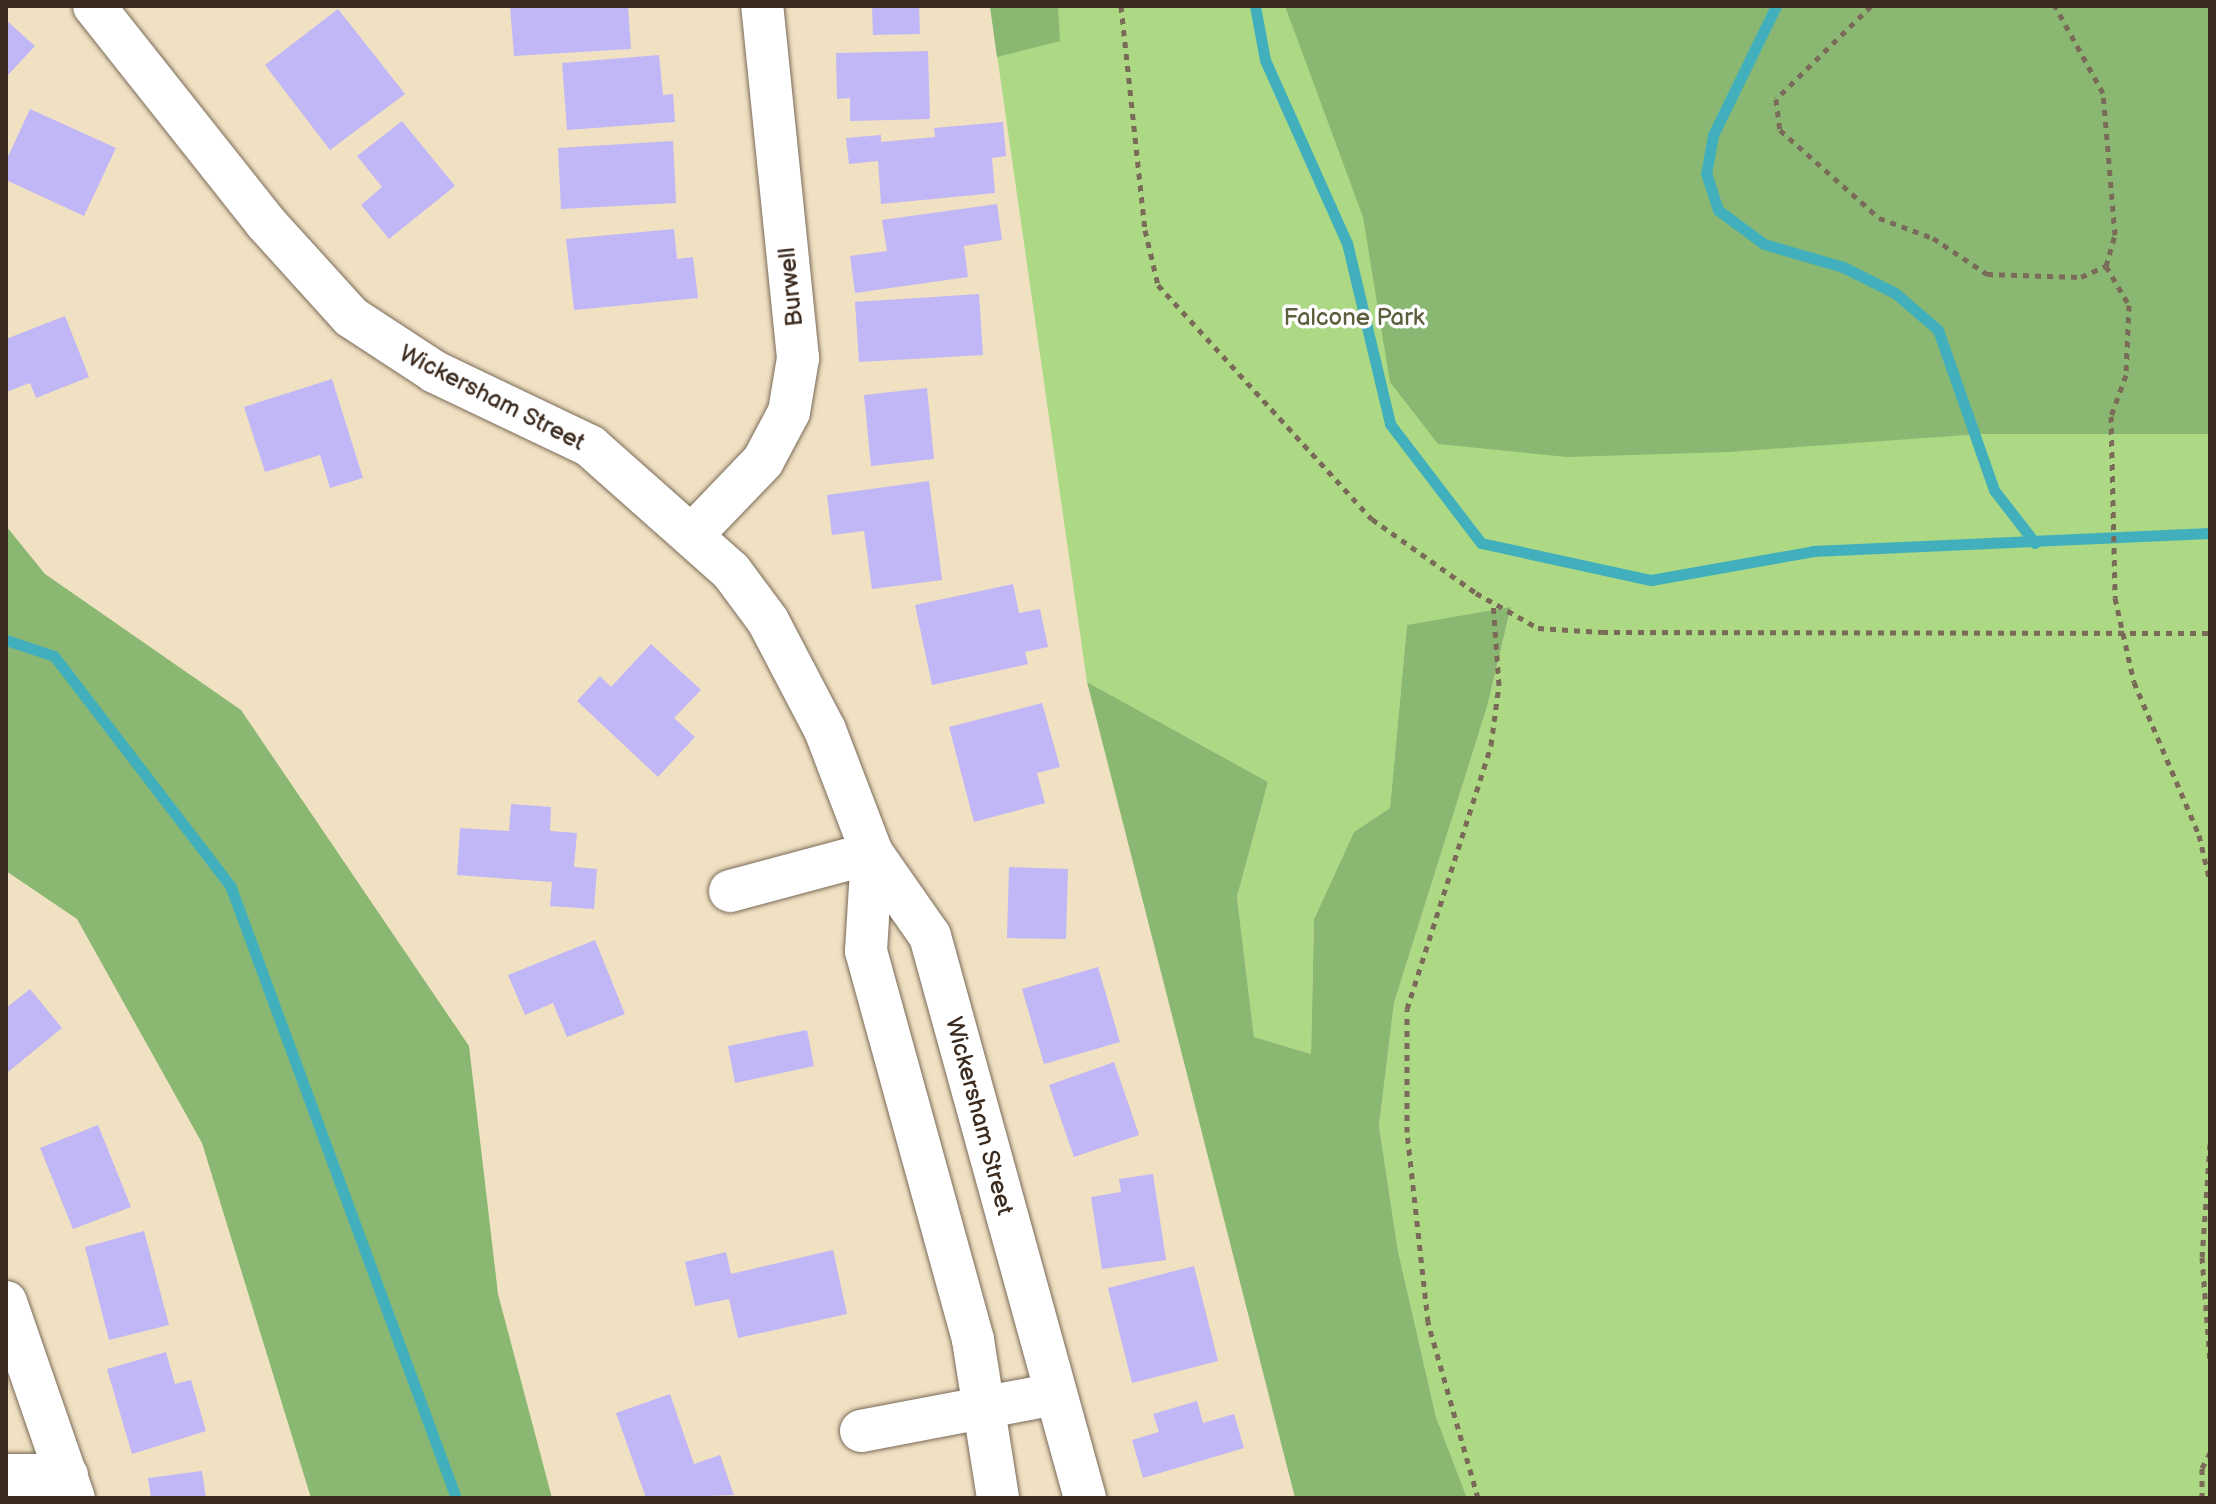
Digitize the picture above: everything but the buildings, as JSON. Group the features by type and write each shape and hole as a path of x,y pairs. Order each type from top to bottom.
{"street":[{"name":"Wickersham Street","path":"94,6 265,222 351,317 435,372 590,446 693,534 731,571 799,674 872,853 930,936 1085,1498"},
{"name":"Burwell","path":"693,534 763,461 789,412 798,358 762,6"},
{"name":"Wickersham Street","path":"872,853 866,951 973,1340 998,1498"},
{"path":"730,891 872,853"},
{"path":"6,1302 70,1486 6,1475"},
{"path":"861,1431 1055,1394"}],"path":[{"path":"1121,6 1145,230 1158,285 1372,519 1493,602 1538,628 1602,632 2210,633"},
{"path":"1871,6 1776,99 1780,130 1879,218 1933,238 1987,274 2081,277 2106,266"},
{"path":"2055,6 2103,93 2115,235 2106,266 2129,305 2126,375 2111,416 2115,598 2134,682 2199,835 2210,882"},
{"path":"1478,1498 1428,1322 1407,1132 1407,1009 1491,745 1499,685 1493,602"},
{"path":"2210,1144 2202,1257 2210,1362"},
{"path":"2202,1498 2202,1468 2210,1453"}],"green space":[{"name":"Falcone Park","path":"990,6 2210,6 2210,1498 1467,1498 1436,1417 1398,1251 1379,1126 1394,1003 1487,707 1511,608 1407,626 1390,808 1354,832 1314,919 1311,1054 1254,1037 1237,897 1268,782 1087,682"},
{"path":"990,6 1058,6 1060,41 997,57"},
{"path":"1285,6 2210,6 2210,434 1980,434 1729,452 1567,457 1438,444 1390,382 1363,217"},
{"path":"6,526 45,574 241,710 469,1046 498,1294 552,1498 311,1498 202,1143 77,919 6,871"},
{"path":"1511,607 1487,707 1394,1003 1379,1126 1398,1251 1436,1417 1467,1498 1295,1498 1087,682 1268,782 1237,897 1254,1037 1311,1054 1314,919 1354,832 1390,808 1407,625"}],"waterway":[{"path":"1255,6 1265,60 1347,243 1390,424 1481,543 1651,580 1813,551 2210,533"},
{"path":"1776,6 1713,135 1706,173 1718,210 1764,244 1843,267 1895,293 1938,330 1994,490 2035,543"},
{"path":"6,640 54,656 230,885 456,1498"}]}
